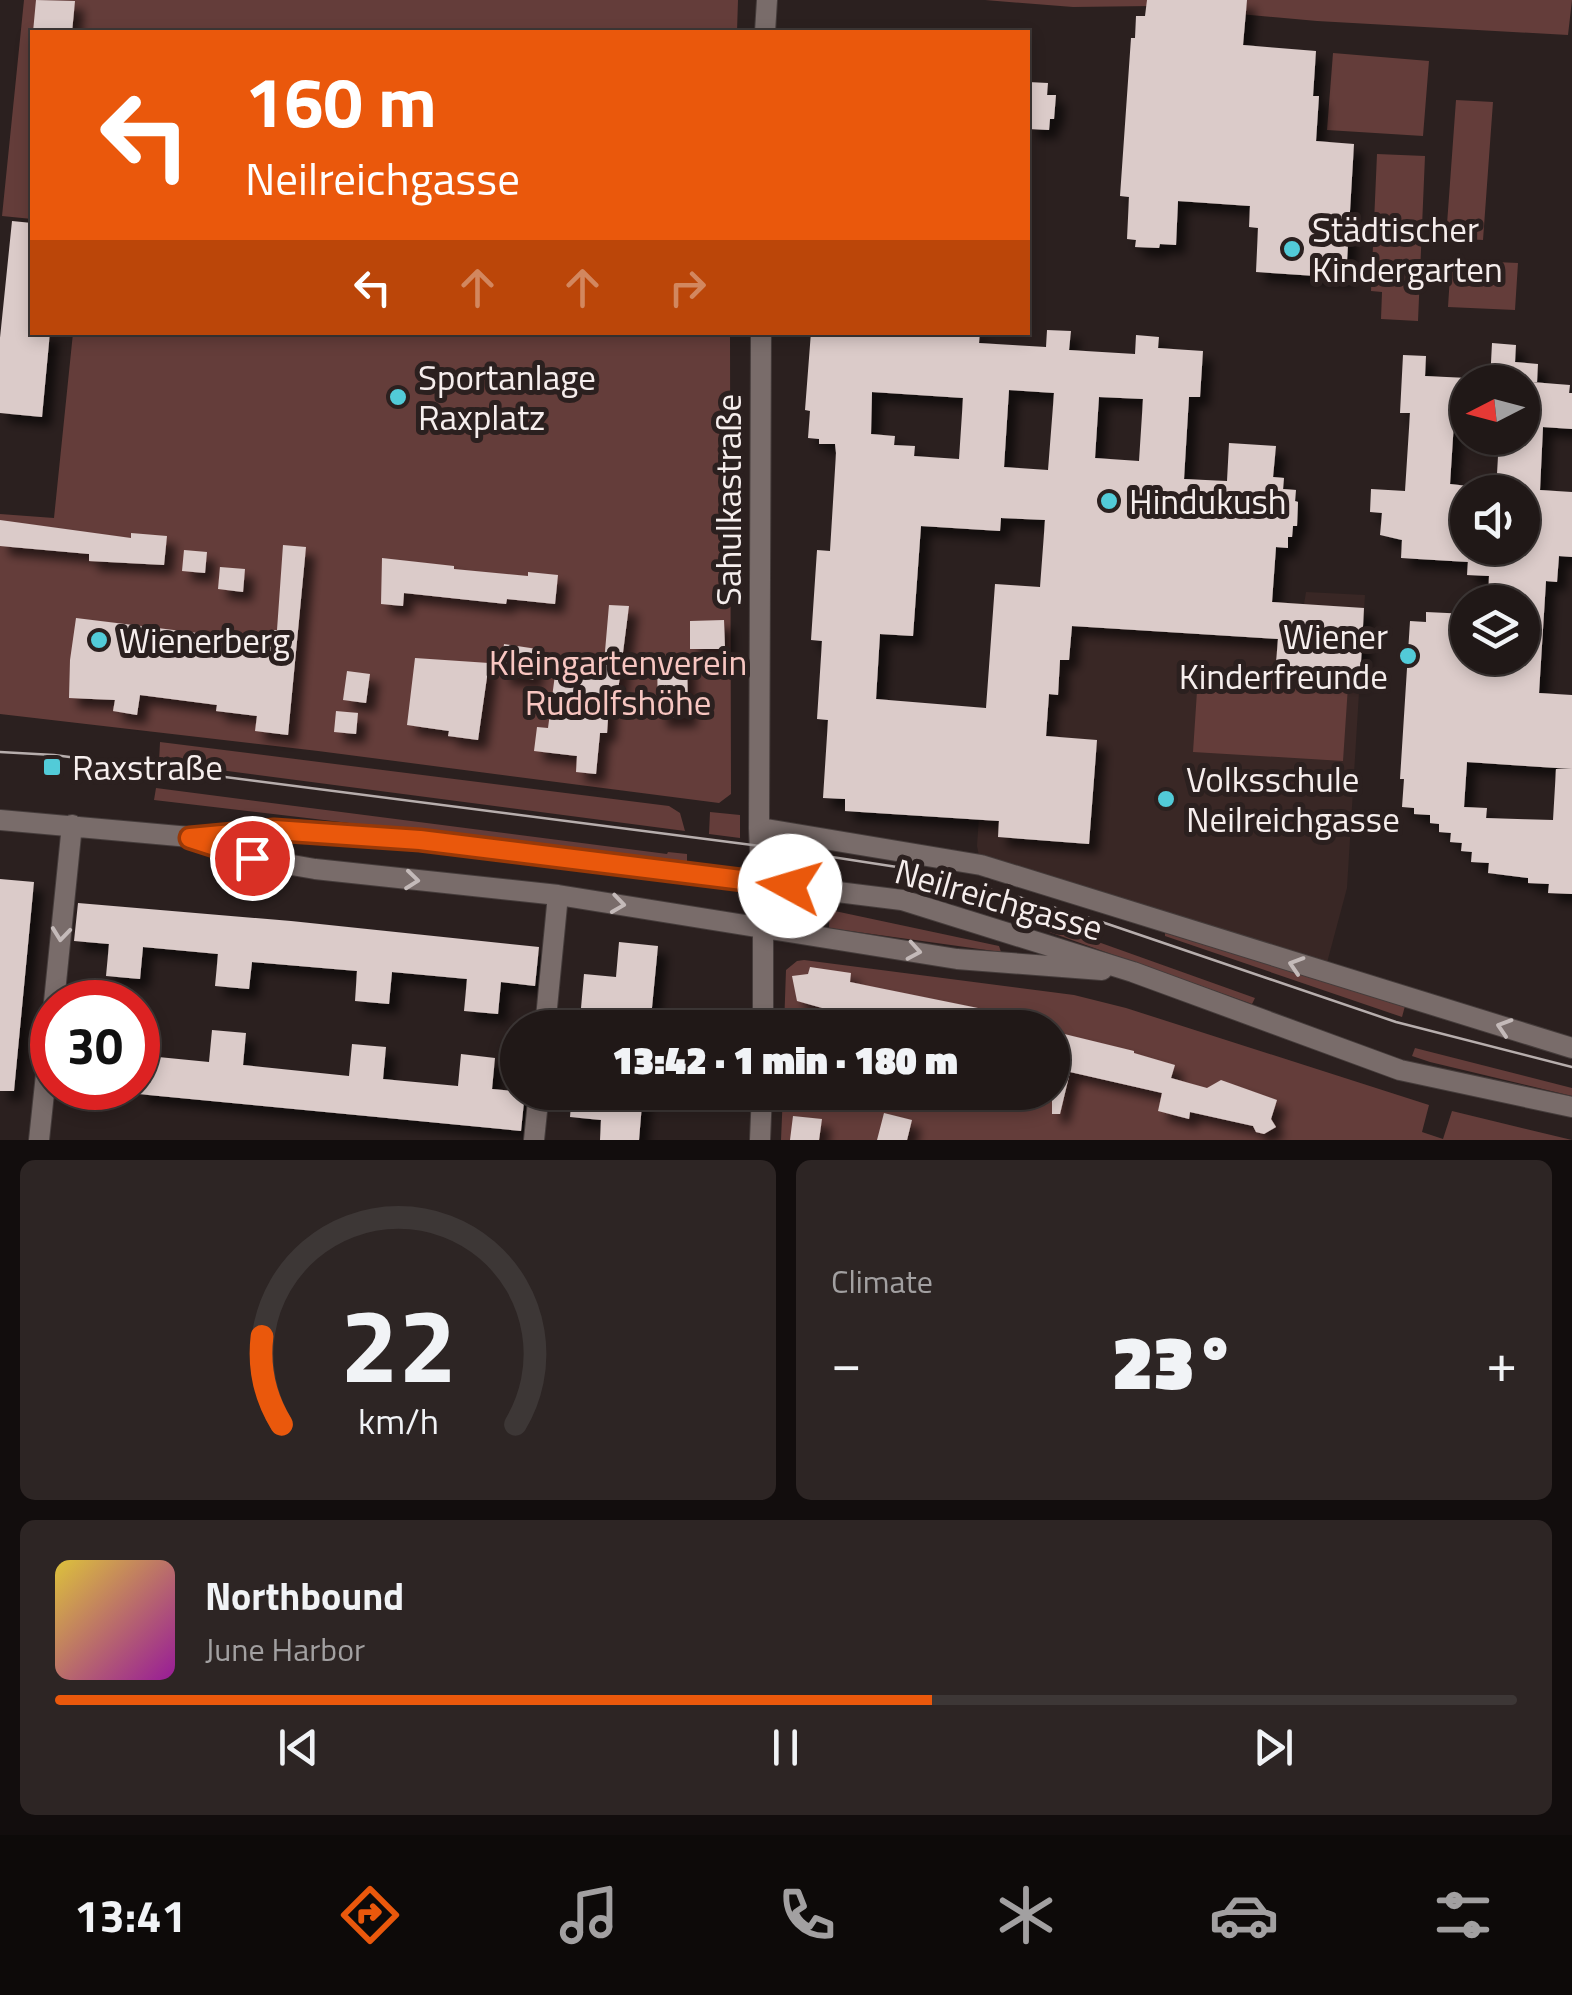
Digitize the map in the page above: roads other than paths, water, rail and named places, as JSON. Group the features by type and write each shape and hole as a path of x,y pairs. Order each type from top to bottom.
{"street":[{"path":"765,30 767,0"},
{"name":"Sahulkastraße","path":"761,335 759,828 763,1010"},
{"name":"Neilreichgasse","path":"0,820 190,838 252,858 316,869 558,895 957,959 1134,972"},
{"path":"56,980 72,825"},
{"name":"Neilreichgasse","path":"759,828 981,866 1572,1048"},
{"name":"Neilreichgasse","path":"190,838 274,830 420,840 902,900 1134,972 1400,1070 1572,1107"},
{"path":"547,1010 558,895"},
{"path":"39,1140 42,1110"},
{"path":"534,1140 537,1110"},
{"path":"760,1140 761,1110"}],"tram line":[{"path":"0,752 54,755 897,867 1093,919 1396,1022 1572,1067"}],"place":[{"name":"Städtischer Kindergarten","path":"1292,249"},
{"name":"Sportanlage Raxplatz","path":"398,397"},
{"name":"Hindukush","path":"1109,501"},
{"name":"Wienerberg","path":"99,640"},
{"name":"Wiener Kinderfreunde","path":"1408,656"},
{"name":"Raxstraße","path":"52,767"},
{"name":"Volksschule Neilreichgasse","path":"1166,799"}],"park label":[{"name":"Kleingartenverein Rudolfshöhe","path":"618,682"}]}
